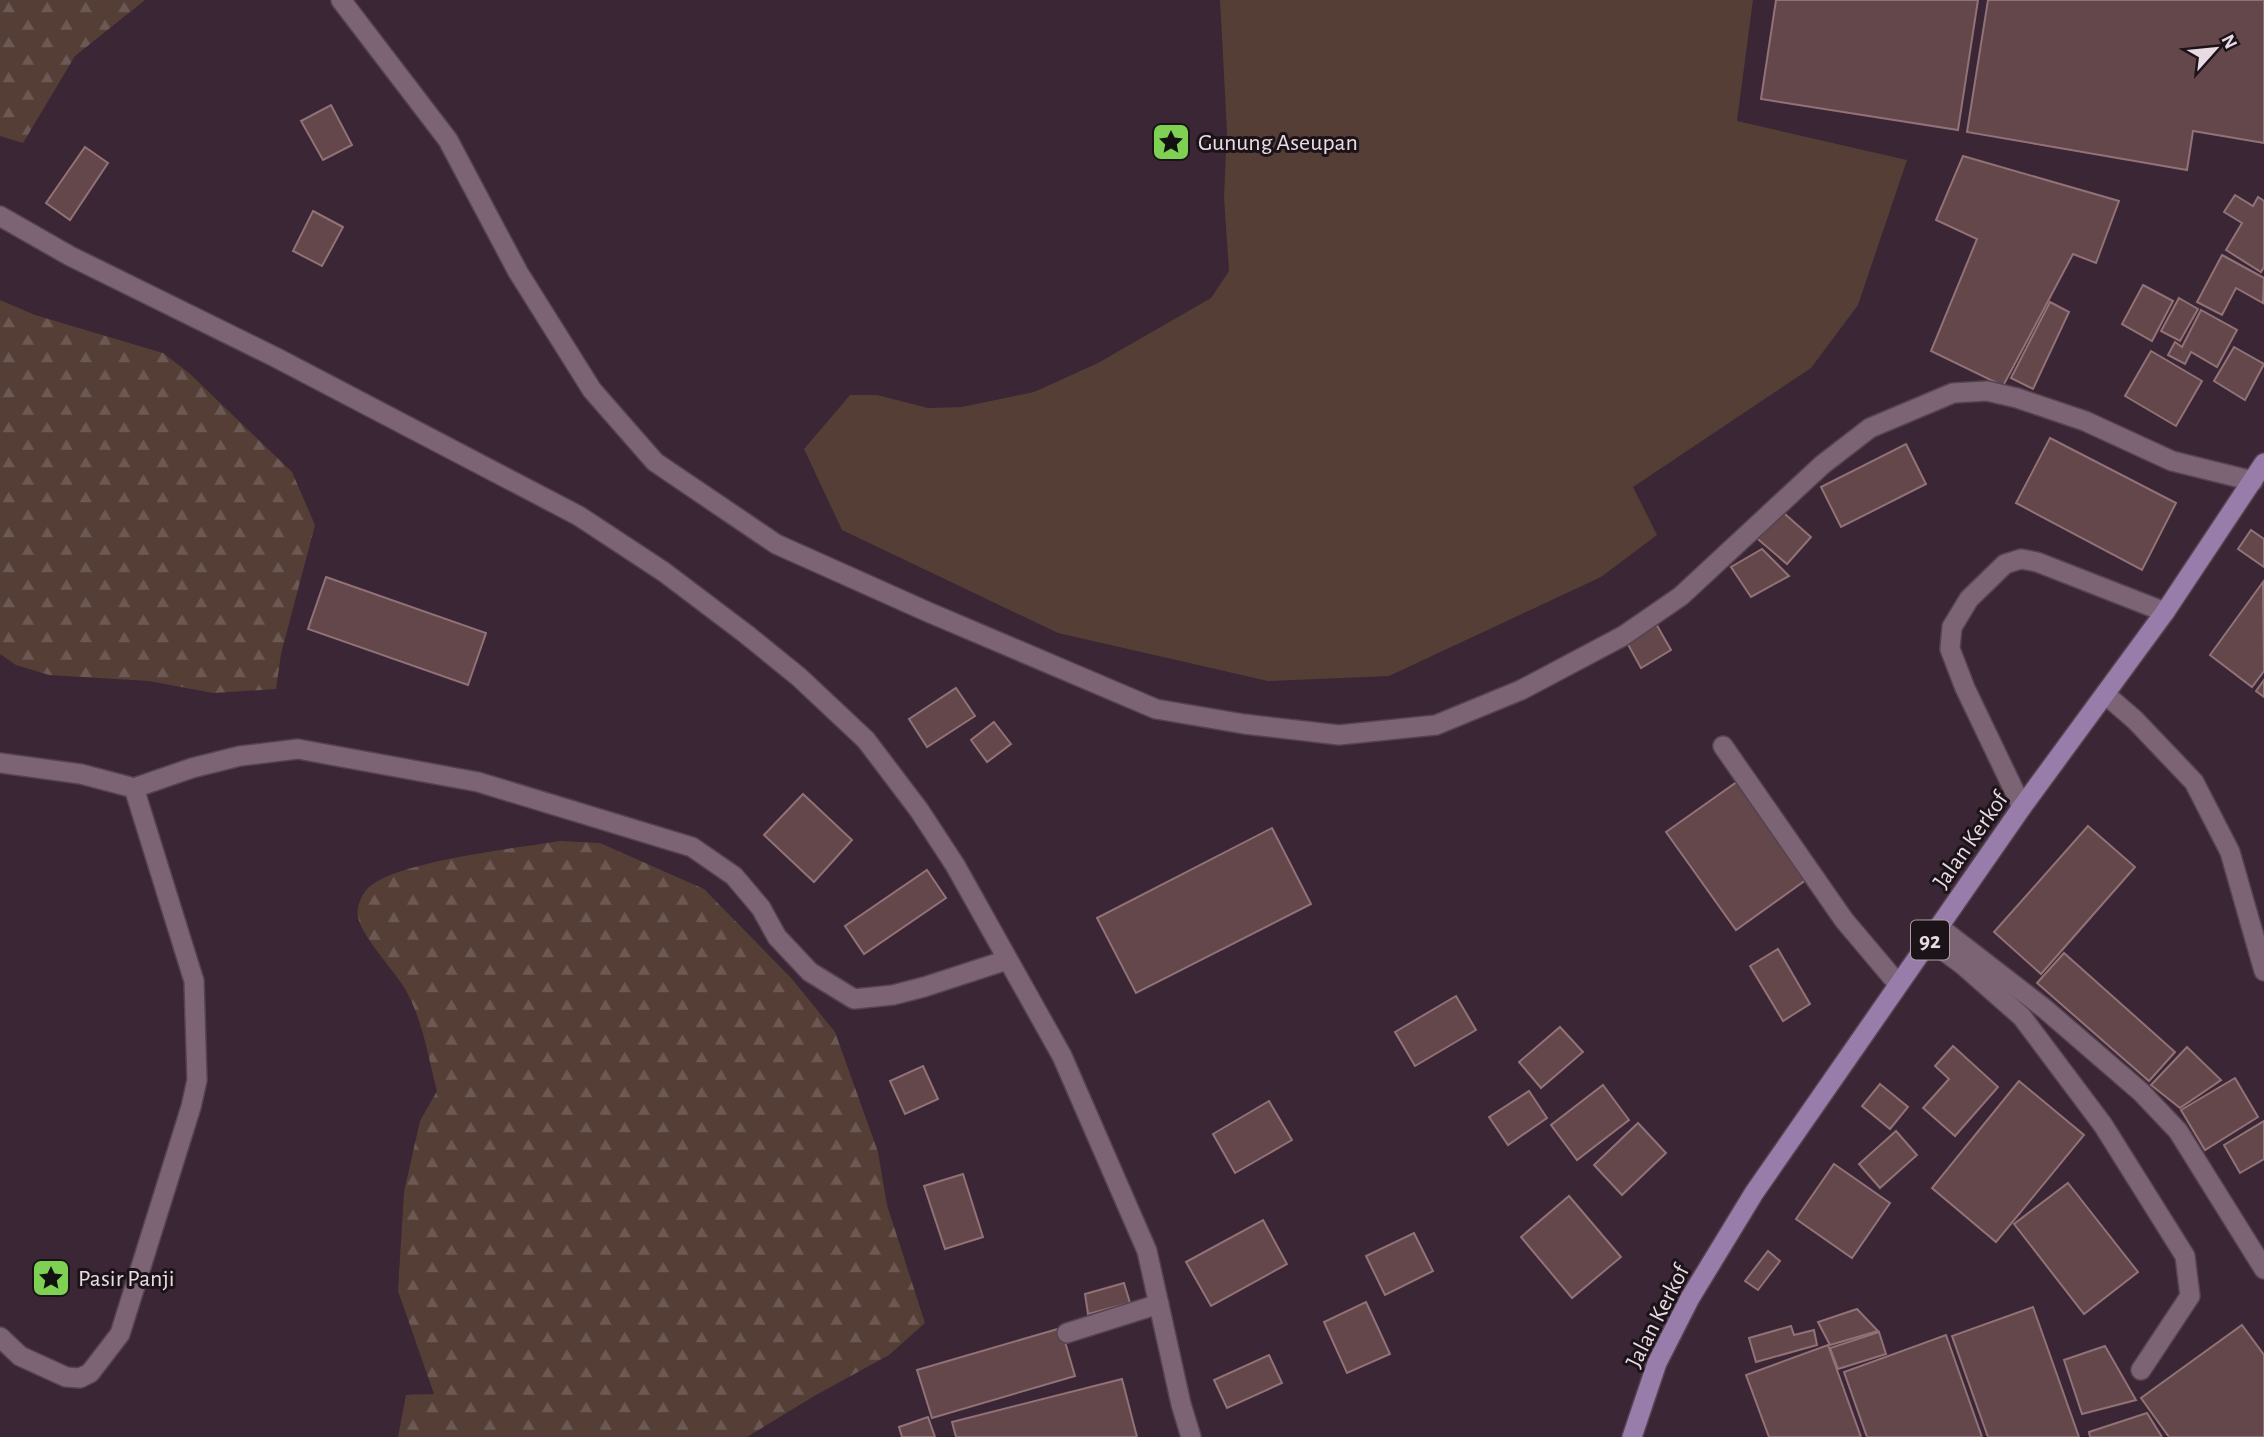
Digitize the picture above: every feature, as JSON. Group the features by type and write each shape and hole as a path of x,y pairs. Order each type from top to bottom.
{"main road":[{"name":"Jalan Kerkof","path":"1632,1437 1657,1363 1690,1298 1754,1193 2022,807 2165,612 2264,463"}],"street":[{"path":"341,0 448,140 518,272 592,390 655,462 776,544 1156,709 1244,724 1339,735 1436,725 1521,690 1623,636 1681,596 1822,466 1871,428 1953,393 1987,391 2017,398 2085,421 2172,461 2253,481"},
{"path":"0,216 70,256 275,357 579,516 664,572 799,677 866,740 919,810 955,864 1062,1056 1147,1251 1181,1404 1191,1437"},
{"path":"2022,807 1965,688 1950,649 1952,627 1969,599 2005,564 2021,559 2037,562 2165,612"},
{"path":"2105,694 2135,720 2193,782 2230,852 2264,971"},
{"path":"1723,746 1844,920 1898,984"},
{"path":"0,763 81,774 134,788 192,768 240,756 298,749 478,782 692,846 734,876 761,908 777,937 810,972 854,999 893,995 1007,960"},
{"path":"0,1337 20,1356 66,1377 80,1378 90,1373 120,1334 191,1107 197,1080 194,981 134,788"},
{"path":"1934,934 2045,1009 2141,1092 2178,1130 2264,1269"},
{"path":"1934,934 1963,965 2022,1017 2103,1125 2185,1256 2190,1296 2141,1370"},
{"path":"1067,1333 1159,1304"}],"green space":[{"path":"0,0 145,0 75,56 23,143 0,136"},
{"path":"1220,0 1753,0 1737,121 1907,160 1858,305 1811,368 1633,487 1657,535 1601,577 1389,676 1268,681 1058,633 842,530 804,449 850,395 877,395 928,408 962,407 1034,392 1098,363 1211,298 1229,271 1224,197 1227,131"},
{"path":"0,300 35,315 163,353 189,373 292,472 315,525 281,654 276,689 213,693 149,681 49,675 16,665 0,654"},
{"path":"560,841 600,843 704,889 792,979 835,1032 878,1152 887,1205 925,1323 889,1355 747,1437 398,1437 406,1395 434,1394 398,1291 404,1192 420,1121 437,1091 411,1001 400,981 365,934 358,917 358,906 368,888 404,870 459,857"}],"building":[{"path":"1776,0 1978,0 1958,130 1761,99"},
{"path":"1988,0 2264,0 2264,143 2193,131 2187,170 1967,132"},
{"path":"331,105 352,145 323,160 301,121"},
{"path":"85,147 108,163 70,220 46,203"},
{"path":"1963,156 2119,201 2096,263 2073,254 2003,386 1931,351 1977,239 1936,220"},
{"path":"2235,195 2253,206 2258,197 2264,201 2264,267 2261,272 2226,250 2242,223 2224,212"},
{"path":"313,211 343,227 322,266 293,251"},
{"path":"2222,255 2264,278 2263,303 2236,288 2222,315 2197,302"},
{"path":"2143,285 2173,301 2152,341 2122,324"},
{"path":"2179,298 2198,309 2180,341 2161,331"},
{"path":"2050,302 2069,312 2033,389 2011,378"},
{"path":"2201,310 2237,330 2217,367 2191,352 2185,364 2168,355 2175,342 2182,347"},
{"path":"2234,347 2264,364 2245,400 2214,381"},
{"path":"2151,351 2202,381 2176,426 2125,396"},
{"path":"2050,438 2176,503 2142,570 2016,503"},
{"path":"1906,444 1926,484 1841,527 1821,487"},
{"path":"1777,507 1811,537 1787,564 1753,535"},
{"path":"2251,530 2264,539 2264,567 2238,549"},
{"path":"1762,549 1789,576 1751,597 1731,567"},
{"path":"326,577 486,633 468,685 308,629"},
{"path":"2263,582 2264,671 2252,687 2210,655"},
{"path":"1655,622 1671,650 1641,668 1625,639"},
{"path":"2264,680 2264,697 2256,691"},
{"path":"956,688 975,716 927,747 909,719"},
{"path":"994,722 1011,744 987,762 971,740"},
{"path":"1741,779 1810,877 1736,930 1666,832"},
{"path":"803,794 852,840 814,882 764,835"},
{"path":"2088,826 2135,867 2041,974 1994,932"},
{"path":"1272,828 1311,904 1136,993 1097,918"},
{"path":"927,870 946,898 864,954 845,926"},
{"path":"1778,949 1810,1004 1783,1021 1750,966"},
{"path":"2064,953 2175,1052 2149,1081 2037,983"},
{"path":"1456,996 1476,1030 1415,1066 1395,1032"},
{"path":"1560,1027 1583,1052 1541,1088 1519,1062"},
{"path":"1953,1046 1998,1087 1955,1136 1923,1108 1949,1079 1935,1066"},
{"path":"2187,1047 2221,1080 2180,1108 2151,1085"},
{"path":"923,1066 938,1099 905,1114 890,1081"},
{"path":"2235,1078 2258,1117 2205,1150 2181,1110"},
{"path":"2019,1081 2084,1135 1996,1242 1932,1188"},
{"path":"1880,1084 1908,1107 1890,1129 1862,1106"},
{"path":"1603,1085 1629,1120 1577,1160 1551,1125"},
{"path":"1529,1091 1547,1118 1508,1145 1489,1117"},
{"path":"1269,1101 1292,1140 1235,1173 1213,1134"},
{"path":"2264,1121 2264,1159 2240,1173 2224,1145"},
{"path":"1638,1123 1666,1153 1622,1195 1594,1165"},
{"path":"1896,1131 1917,1155 1880,1188 1859,1164"},
{"path":"1834,1164 1890,1203 1852,1258 1796,1219"},
{"path":"963,1174 983,1237 945,1249 924,1186"},
{"path":"2068,1183 2138,1272 2084,1314 2014,1224"},
{"path":"1569,1196 1621,1257 1572,1298 1521,1237"},
{"path":"1263,1220 1287,1264 1211,1306 1186,1262"},
{"path":"1414,1233 1433,1271 1385,1295 1366,1256"},
{"path":"1768,1251 1780,1261 1758,1290 1745,1281"},
{"path":"1124,1283 1130,1303 1088,1314 1085,1294"},
{"path":"1366,1302 1390,1354 1347,1373 1324,1322"},
{"path":"2033,1307 2079,1437 1988,1437 1952,1336"},
{"path":"1857,1309 1878,1331 1830,1345 1818,1322"},
{"path":"2242,1325 2264,1355 2264,1437 2169,1437 2141,1398"},
{"path":"1791,1326 1794,1335 1814,1330 1817,1345 1756,1362 1749,1338"},
{"path":"1061,1328 1075,1376 932,1418 917,1370"},
{"path":"1879,1332 1886,1354 1838,1369 1830,1348"},
{"path":"1946,1335 1982,1437 1867,1437 1844,1372"},
{"path":"1828,1345 1861,1437 1769,1437 1746,1375"},
{"path":"2105,1346 2136,1400 2082,1414 2064,1360"},
{"path":"1269,1355 1282,1383 1227,1408 1214,1380"},
{"path":"1122,1379 1137,1437 956,1437 952,1422"},
{"path":"2147,1413 2162,1437 2090,1437 2089,1432"},
{"path":"928,1417 935,1437 902,1437 899,1427"}],"place":[{"name":"Gunung Aseupan","path":"1171,142"},
{"name":"Pasir Panji","path":"51,1278"}]}
